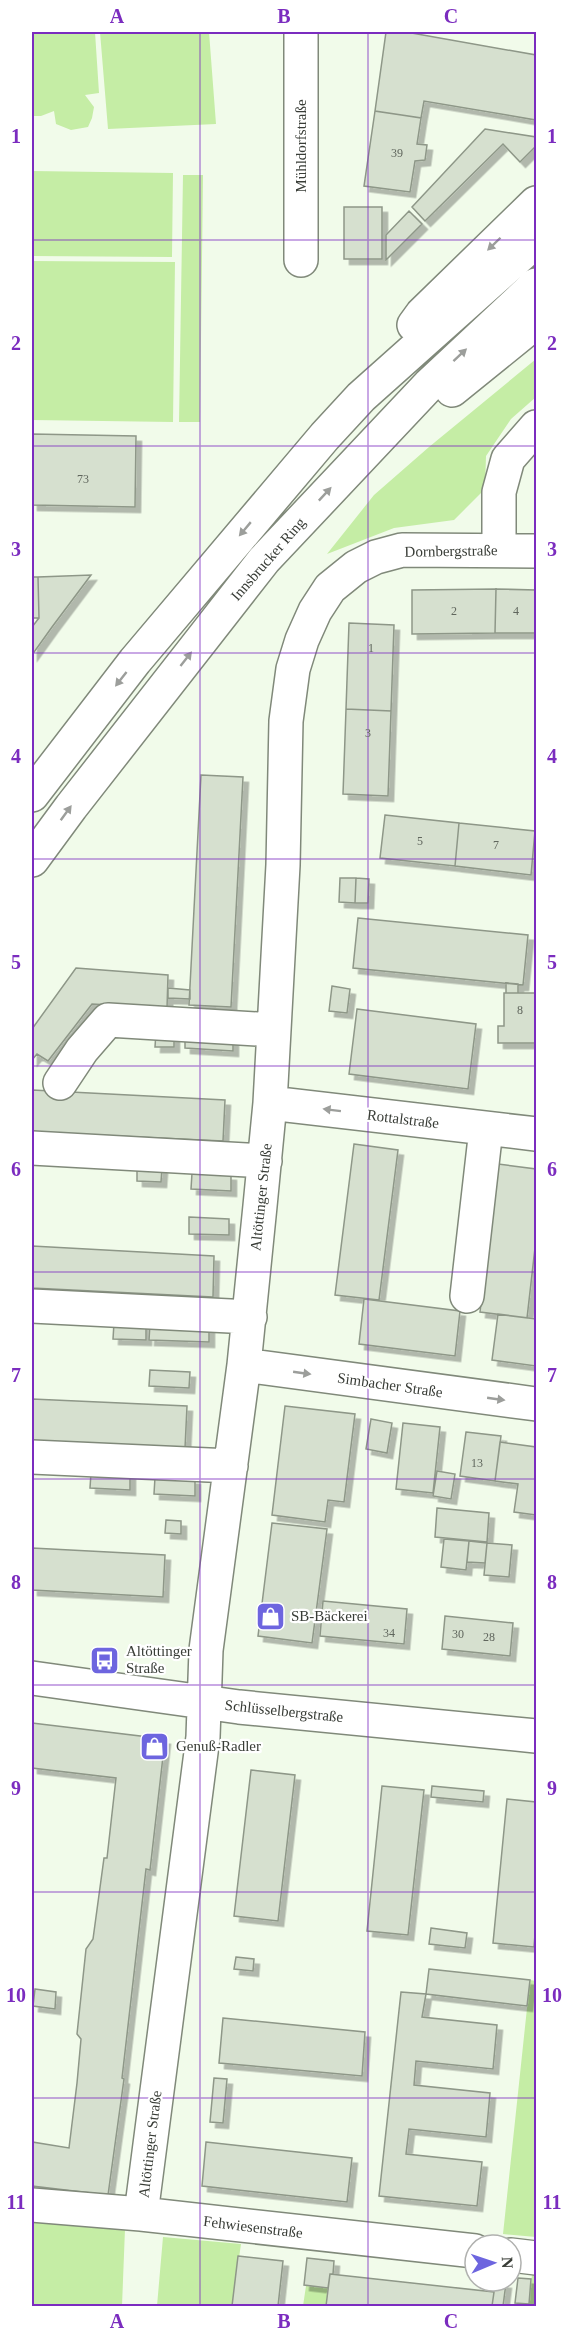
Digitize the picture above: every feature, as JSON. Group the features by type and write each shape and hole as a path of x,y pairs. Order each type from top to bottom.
{"main road":[{"name":"Mühldorfstraße","path":"301,32 301,260"},
{"path":"32,795 135,661 283,484 361,397 422,314 537,203"},
{"path":"361,397 537,241"},
{"name":"Innsbrucker Ring","path":"32,860 264,560 429,385 537,285"},
{"path":"361,457 430,408 537,322"},
{"path":"499,550 500,492 508,459 537,427"},
{"name":"Dornbergstraße","path":"315,611 330,588 356,567 376,557 402,550 537,551"},
{"name":"Altöttinger Straße","path":"141,2214 203,1737 206,1650 244,1365 265,1161 274,1030 289,693 299,649 315,611"},
{"path":"60,1083 82,1050 108,1020 274,1030"},
{"name":"Rottalstraße","path":"270,1103 537,1134"},
{"path":"467,1296 486,1129"},
{"path":"32,1148 265,1161"},
{"path":"32,1306 249,1317"},
{"name":"Simbacher Straße","path":"244,1365 537,1404"},
{"path":"32,1457 231,1466"},
{"name":"Schlüsselbergstraße","path":"32,1678 204,1702 537,1736"},
{"name":"Fehwiesenstraße","path":"32,2205 141,2214 463,2250"}],"green space":[{"path":"32,32 95,32 99,93 85,95 94,107 88,127 71,130 56,124 54,111 41,116 32,116"},
{"path":"100,32 209,32 216,124 108,129"},
{"path":"32,171 173,173 172,257 32,256"},
{"path":"183,175 203,175 200,422 179,422"},
{"path":"32,261 175,262 173,422 32,420"},
{"path":"536,359 536,397 511,419 486,456 485,489 454,520 394,528 327,554 374,495"},
{"path":"530,1980 536,1981 536,2237 523,2236 523,2233 503,2233"},
{"path":"32,2220 125,2229 122,2306 32,2306"},
{"path":"163,2237 241,2244 232,2306 157,2306"},
{"path":"532,2274 536,2275 536,2306 515,2306 515,2303 529,2304"},
{"path":"306,2286 328,2288 326,2306 303,2306"}],"building":[{"path":"386,32 406,32 536,55 536,120 424,101 421,118 375,111"},
{"path":"375,111 421,118 417,144 427,145 425,160 415,161 410,192 364,186"},
{"path":"485,129 536,137 535,147 520,162 503,144 425,221 412,207"},
{"path":"344,207 382,207 382,259 344,259"},
{"path":"409,211 422,224 386,260 386,235"},
{"path":"32,434 136,436 135,507 32,505"},
{"path":"91,575 32,655 32,627 39,618 38,577"},
{"path":"32,577 38,577 39,618 32,618"},
{"path":"496,589 495,633 412,634 412,590"},
{"path":"496,589 536,590 536,633 495,633"},
{"path":"349,623 394,625 391,711 346,709"},
{"path":"346,709 391,711 388,796 343,794"},
{"path":"201,775 243,777 231,1007 189,1005"},
{"path":"385,815 459,823 455,866 380,858"},
{"path":"459,823 535,831 531,875 455,866"},
{"path":"340,878 356,878 355,903 339,902"},
{"path":"356,878 369,879 368,903 355,903"},
{"path":"358,918 528,935 523,985 353,968"},
{"path":"76,968 168,975 167,1008 92,1004 48,1061 37,1054 32,1060 32,1029"},
{"path":"506,983 518,984 518,993 506,993"},
{"path":"332,986 350,989 347,1013 329,1011"},
{"path":"168,988 190,990 190,999 168,998"},
{"path":"504,993 536,993 535,1043 498,1043 498,1026 504,1026"},
{"path":"357,1009 476,1024 468,1089 349,1074"},
{"path":"156,1032 174,1033 174,1047 155,1047"},
{"path":"185,1033 233,1036 233,1051 185,1048"},
{"path":"32,1090 225,1100 223,1141 32,1132"},
{"path":"354,1144 398,1150 379,1300 335,1295"},
{"path":"498,1164 536,1169 536,1239 527,1318 480,1312"},
{"path":"137,1167 162,1168 161,1182 137,1181"},
{"path":"192,1173 231,1175 231,1191 191,1189"},
{"path":"189,1217 229,1219 229,1235 189,1234"},
{"path":"32,1246 214,1256 213,1297 32,1288"},
{"path":"364,1299 460,1311 455,1356 359,1344"},
{"path":"498,1314 536,1319 536,1366 492,1360"},
{"path":"114,1323 146,1324 146,1340 113,1339"},
{"path":"150,1324 209,1326 209,1342 149,1340"},
{"path":"150,1370 190,1372 189,1388 149,1386"},
{"path":"32,1399 187,1406 185,1448 32,1442"},
{"path":"285,1406 355,1414 344,1502 328,1500 325,1522 272,1515"},
{"path":"371,1419 392,1423 387,1453 366,1449"},
{"path":"403,1423 440,1427 433,1493 396,1489"},
{"path":"466,1432 501,1436 495,1481 460,1476"},
{"path":"500,1442 536,1447 536,1515 514,1512 518,1484 495,1481"},
{"path":"437,1471 455,1474 451,1499 433,1496"},
{"path":"91,1473 130,1474 130,1490 90,1488"},
{"path":"155,1477 195,1479 195,1496 154,1494"},
{"path":"437,1508 489,1513 487,1542 435,1537"},
{"path":"166,1520 181,1521 181,1534 165,1533"},
{"path":"272,1523 327,1529 312,1643 258,1636"},
{"path":"444,1539 469,1541 466,1570 441,1567"},
{"path":"469,1541 487,1543 485,1563 467,1562"},
{"path":"487,1543 512,1545 509,1577 484,1575"},
{"path":"32,1548 165,1555 163,1597 32,1590"},
{"path":"323,1601 407,1609 404,1644 320,1636"},
{"path":"445,1616 513,1623 510,1656 442,1649"},
{"path":"32,1723 165,1739 150,1870 146,1869 122,2078 124,2079 108,2195 32,2186 32,2142 69,2148 81,2039 77,2034 86,1949 93,1939 104,1858 107,1858 116,1778 32,1768"},
{"path":"251,1770 295,1775 278,1921 234,1916"},
{"path":"382,1786 424,1790 408,1935 367,1931"},
{"path":"432,1786 484,1791 483,1802 431,1797"},
{"path":"507,1799 536,1802 534,1947 493,1943"},
{"path":"431,1928 467,1933 465,1948 429,1944"},
{"path":"236,1957 254,1959 253,1971 234,1969"},
{"path":"429,1969 530,1980 527,2006 426,1994"},
{"path":"35,1989 56,1992 55,2009 33,2006"},
{"path":"401,1992 426,1994 422,2017 497,2025 493,2069 416,2061 414,2085 490,2093 486,2137 409,2129 406,2154 482,2162 477,2206 379,2196"},
{"path":"223,2018 365,2032 362,2076 219,2063"},
{"path":"214,2078 227,2079 223,2123 210,2122"},
{"path":"206,2142 352,2158 347,2202 202,2186"},
{"path":"238,2256 283,2261 278,2306 232,2306"},
{"path":"307,2258 334,2261 333,2274 330,2274 328,2288 304,2285"},
{"path":"330,2274 463,2289 463,2293 494,2293 492,2306 326,2306"},
{"path":"523,2278 531,2279 529,2304 515,2303 516,2293 523,2293"},
{"path":"494,2293 505,2293 503,2306 492,2306"}],"place":[{"name":"SB-Bäckerei","path":"270,1616"},
{"name":"Altöttinger Straße","path":"105,1660"},
{"name":"Genuß-Radler","path":"155,1746"}]}
